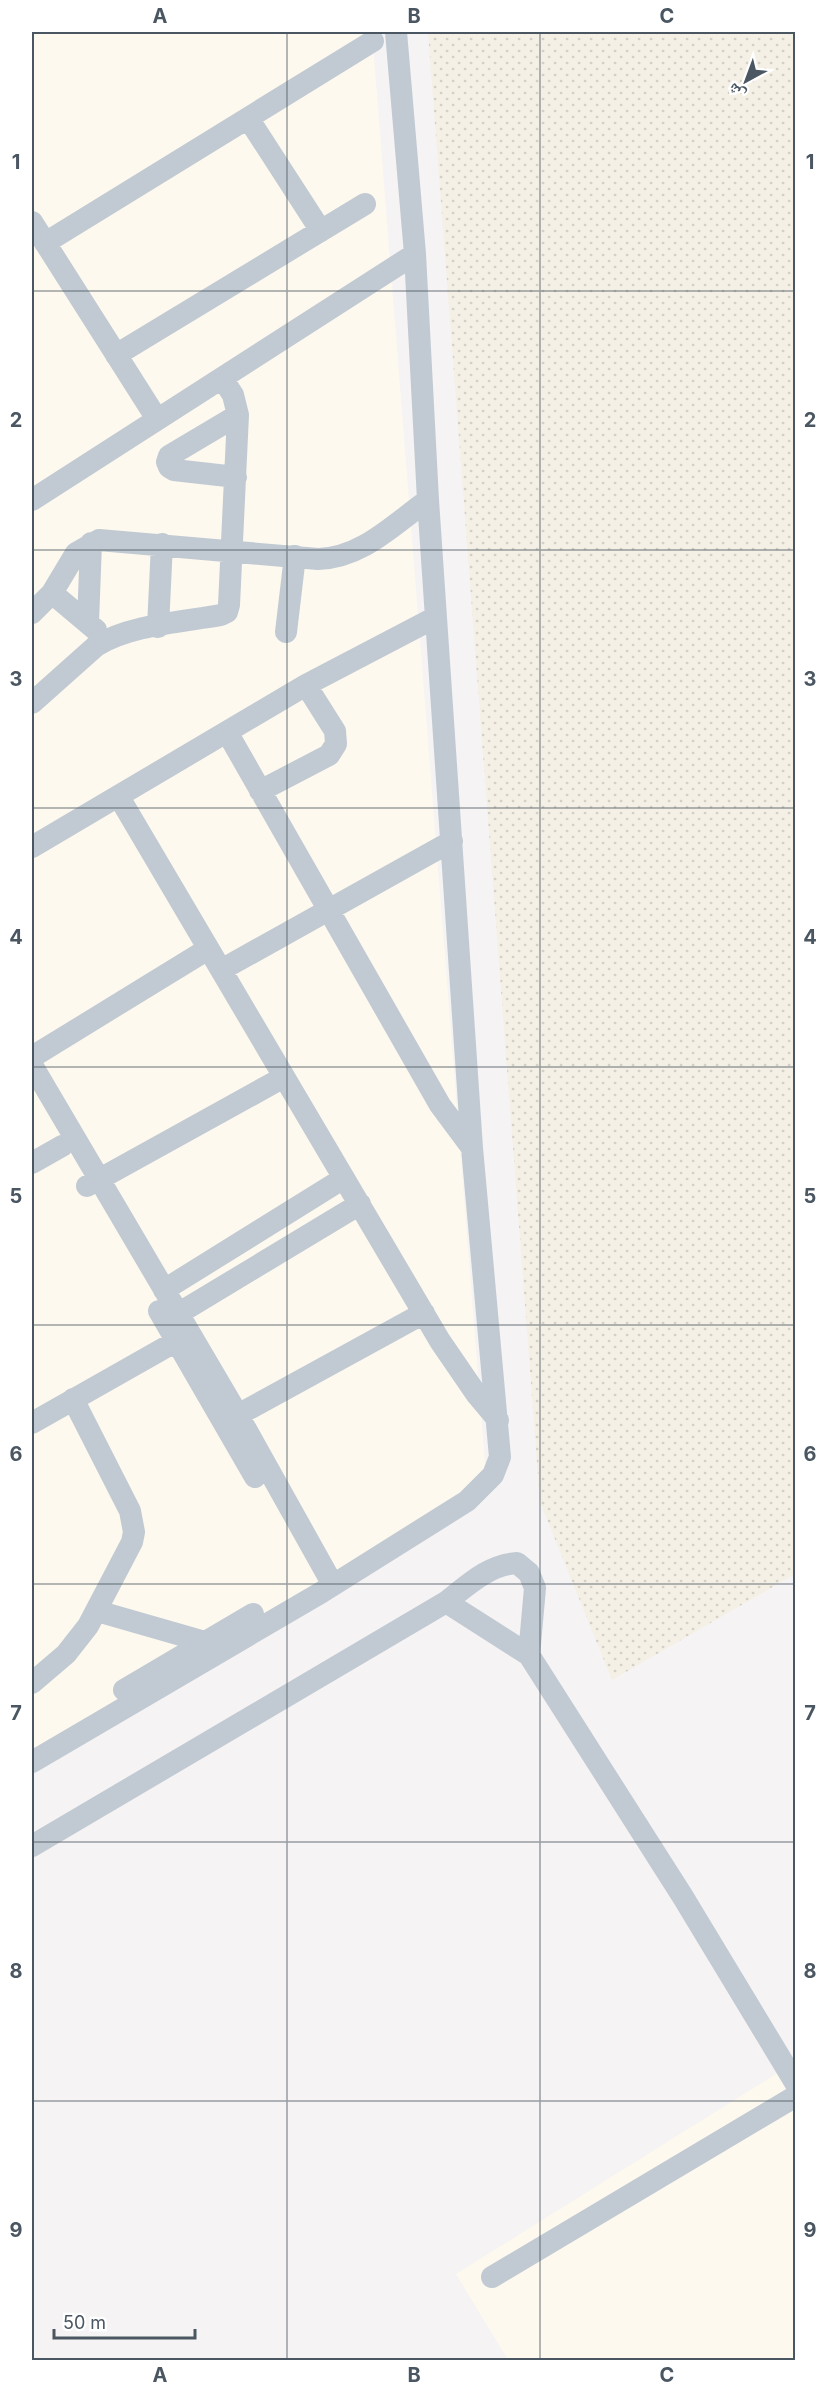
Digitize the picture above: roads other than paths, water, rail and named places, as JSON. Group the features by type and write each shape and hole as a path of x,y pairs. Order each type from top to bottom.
{"street":[{"path":"32,1762 324,1582 466,1501 493,1475 500,1457 472,1148 428,500 415,254 396,32"},
{"path":"45,243 248,118 370,36 392,83 403,118"},
{"path":"248,118 321,231"},
{"path":"116,355 365,204"},
{"path":"32,222 157,419"},
{"path":"32,500 415,254"},
{"path":"32,703 106,639 117,634 227,612 238,415 233,395 222,378"},
{"path":"236,477 174,470 169,468 166,462 169,456 238,415"},
{"path":"32,613 52,593 70,560 91,543 107,539 328,558 356,551 428,500"},
{"path":"88,623 91,543"},
{"path":"158,627 162,544"},
{"path":"286,632 295,556"},
{"path":"52,593 106,639"},
{"path":"32,847 306,685 436,617"},
{"path":"260,791 329,755 336,744 335,731 306,685"},
{"path":"226,732 440,1105 472,1148"},
{"path":"119,797 424,1313 458,1368 498,1420"},
{"path":"221,970 328,908 452,842"},
{"path":"32,1057 208,949"},
{"path":"32,1065 92,1183 324,1582"},
{"path":"92,1183 284,1077"},
{"path":"32,1095 62,1146 92,1183 164,1290 177,1328"},
{"path":"32,1163 62,1146"},
{"path":"164,1290 344,1178"},
{"path":"32,1423 73,1399 360,1204"},
{"path":"230,1418 424,1313"},
{"path":"32,1683 66,1654 88,1626 129,1552 132,1542 133,1521 130,1511 73,1399"},
{"path":"32,1846 446,1602 489,1569 517,1563 529,1573 535,1587 529,1655"},
{"path":"32,1745 205,1642 324,1582"},
{"path":"446,1602 529,1655 683,1897 795,2084"},
{"path":"97,1611 205,1642"},
{"path":"492,2277 795,2096"}]}
